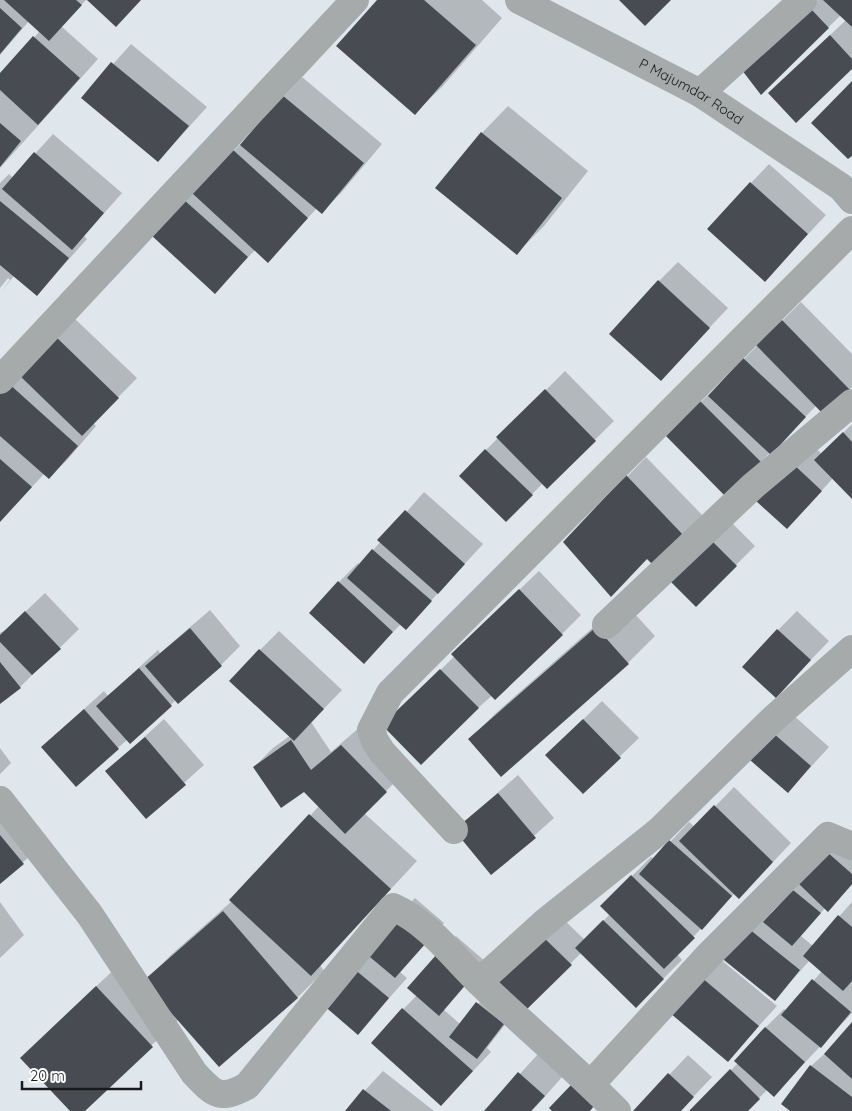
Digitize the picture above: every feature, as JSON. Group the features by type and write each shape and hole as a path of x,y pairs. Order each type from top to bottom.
{"street":[{"path":"0,380 355,0"},
{"name":"P Majumdar Road","path":"519,0 700,93 848,188"},
{"path":"700,93 803,0"},
{"path":"454,830 382,752 375,741 371,730 390,693 852,230"},
{"path":"606,625 753,486 852,403"},
{"path":"479,982 544,923 659,831 772,720 852,649"},
{"path":"0,800 90,914 194,1073 212,1092 219,1095 232,1094 247,1086 393,908 410,915 437,937 479,982 618,1111"},
{"path":"591,1084 708,956 828,836 852,846"}],"building":[{"path":"4,0 76,0 82,5 49,41"},
{"path":"87,0 141,0 116,27"},
{"path":"377,0 424,0 476,45 415,115 336,46"},
{"path":"619,0 671,0 645,26"},
{"path":"823,0 852,0 852,27"},
{"path":"0,8 22,28 0,54"},
{"path":"811,9 829,28 761,95 735,61"},
{"path":"830,35 852,59 852,69 796,123 768,93"},
{"path":"33,36 80,78 38,125 0,90 0,73"},
{"path":"111,62 189,126 158,162 81,98"},
{"path":"852,81 852,156 848,159 811,123"},
{"path":"282,95 364,163 322,214 240,145"},
{"path":"0,123 21,141 0,167"},
{"path":"481,132 562,198 517,255 435,188"},
{"path":"232,149 308,218 268,263 192,193"},
{"path":"34,152 104,213 72,250 2,189"},
{"path":"750,182 808,234 765,282 707,229"},
{"path":"183,199 248,257 215,294 151,235"},
{"path":"0,201 69,258 37,296 0,265"},
{"path":"658,280 710,328 661,381 609,334"},
{"path":"782,320 850,390 824,415 756,345"},
{"path":"53,334 119,398 82,436 16,372"},
{"path":"743,358 806,417 771,455 708,396"},
{"path":"7,382 78,446 49,479 0,436 0,390"},
{"path":"545,389 596,441 547,489 496,437"},
{"path":"700,401 762,463 727,498 666,436"},
{"path":"843,432 852,442 852,499 814,460"},
{"path":"485,449 533,495 506,522 459,476"},
{"path":"0,459 32,487 0,522"},
{"path":"791,462 822,491 787,529 756,501"},
{"path":"626,475 685,537 655,567 647,559 611,597 563,542"},
{"path":"405,510 465,564 438,594 377,540"},
{"path":"709,538 737,566 696,607 668,579"},
{"path":"372,549 432,601 406,630 347,578"},
{"path":"338,581 393,632 364,664 309,613"},
{"path":"519,589 563,635 495,700 451,654"},
{"path":"25,611 61,649 32,675 0,642 0,635"},
{"path":"596,627 629,664 501,777 468,739"},
{"path":"190,628 222,666 178,704 145,666"},
{"path":"777,629 811,660 776,698 742,667"},
{"path":"259,649 324,709 294,741 229,681"},
{"path":"0,662 21,688 0,704"},
{"path":"139,668 172,706 130,744 96,706"},
{"path":"440,669 479,708 421,765 382,725"},
{"path":"84,709 119,749 76,787 41,747"},
{"path":"583,719 621,758 583,794 545,755"},
{"path":"773,733 811,766 788,793 750,760"},
{"path":"145,737 186,785 146,819 105,771"},
{"path":"291,740 311,770 341,745 387,792 345,834 304,792 281,808 253,767"},
{"path":"498,793 536,838 491,875 454,830"},
{"path":"714,805 773,862 739,899 679,841"},
{"path":"309,814 391,889 311,976 229,900"},
{"path":"0,835 24,864 0,884"},
{"path":"669,840 732,896 702,930 639,874"},
{"path":"826,851 852,874 852,884 828,912 798,883"},
{"path":"631,875 695,938 664,969 600,906"},
{"path":"793,890 821,913 792,946 763,922"},
{"path":"223,911 298,998 219,1067 143,981"},
{"path":"838,915 852,927 852,981 843,991 803,956"},
{"path":"395,916 426,943 395,978 364,952"},
{"path":"603,920 664,979 636,1008 575,948"},
{"path":"744,925 800,970 775,1001 719,956"},
{"path":"541,935 572,965 524,1012 494,982"},
{"path":"437,954 468,982 439,1016 407,988"},
{"path":"353,968 389,998 358,1035 322,1004"},
{"path":"701,977 759,1026 728,1062 670,1013"},
{"path":"812,979 851,1012 821,1048 781,1015"},
{"path":"96,986 153,1047 85,1111 70,1111 20,1058"},
{"path":"476,1002 504,1024 477,1059 449,1037"},
{"path":"402,1008 473,1071 441,1106 371,1043"},
{"path":"852,1022 852,1079 824,1054"},
{"path":"765,1027 805,1062 774,1097 734,1061"},
{"path":"810,1065 852,1097 852,1111 790,1111 781,1104"},
{"path":"730,1069 760,1099 748,1111 689,1111"},
{"path":"518,1072 545,1096 531,1111 484,1111"},
{"path":"668,1073 694,1097 681,1111 633,1111"},
{"path":"571,1085 594,1106 590,1111 552,1111 549,1108"},
{"path":"363,1089 391,1111 345,1111"}]}
